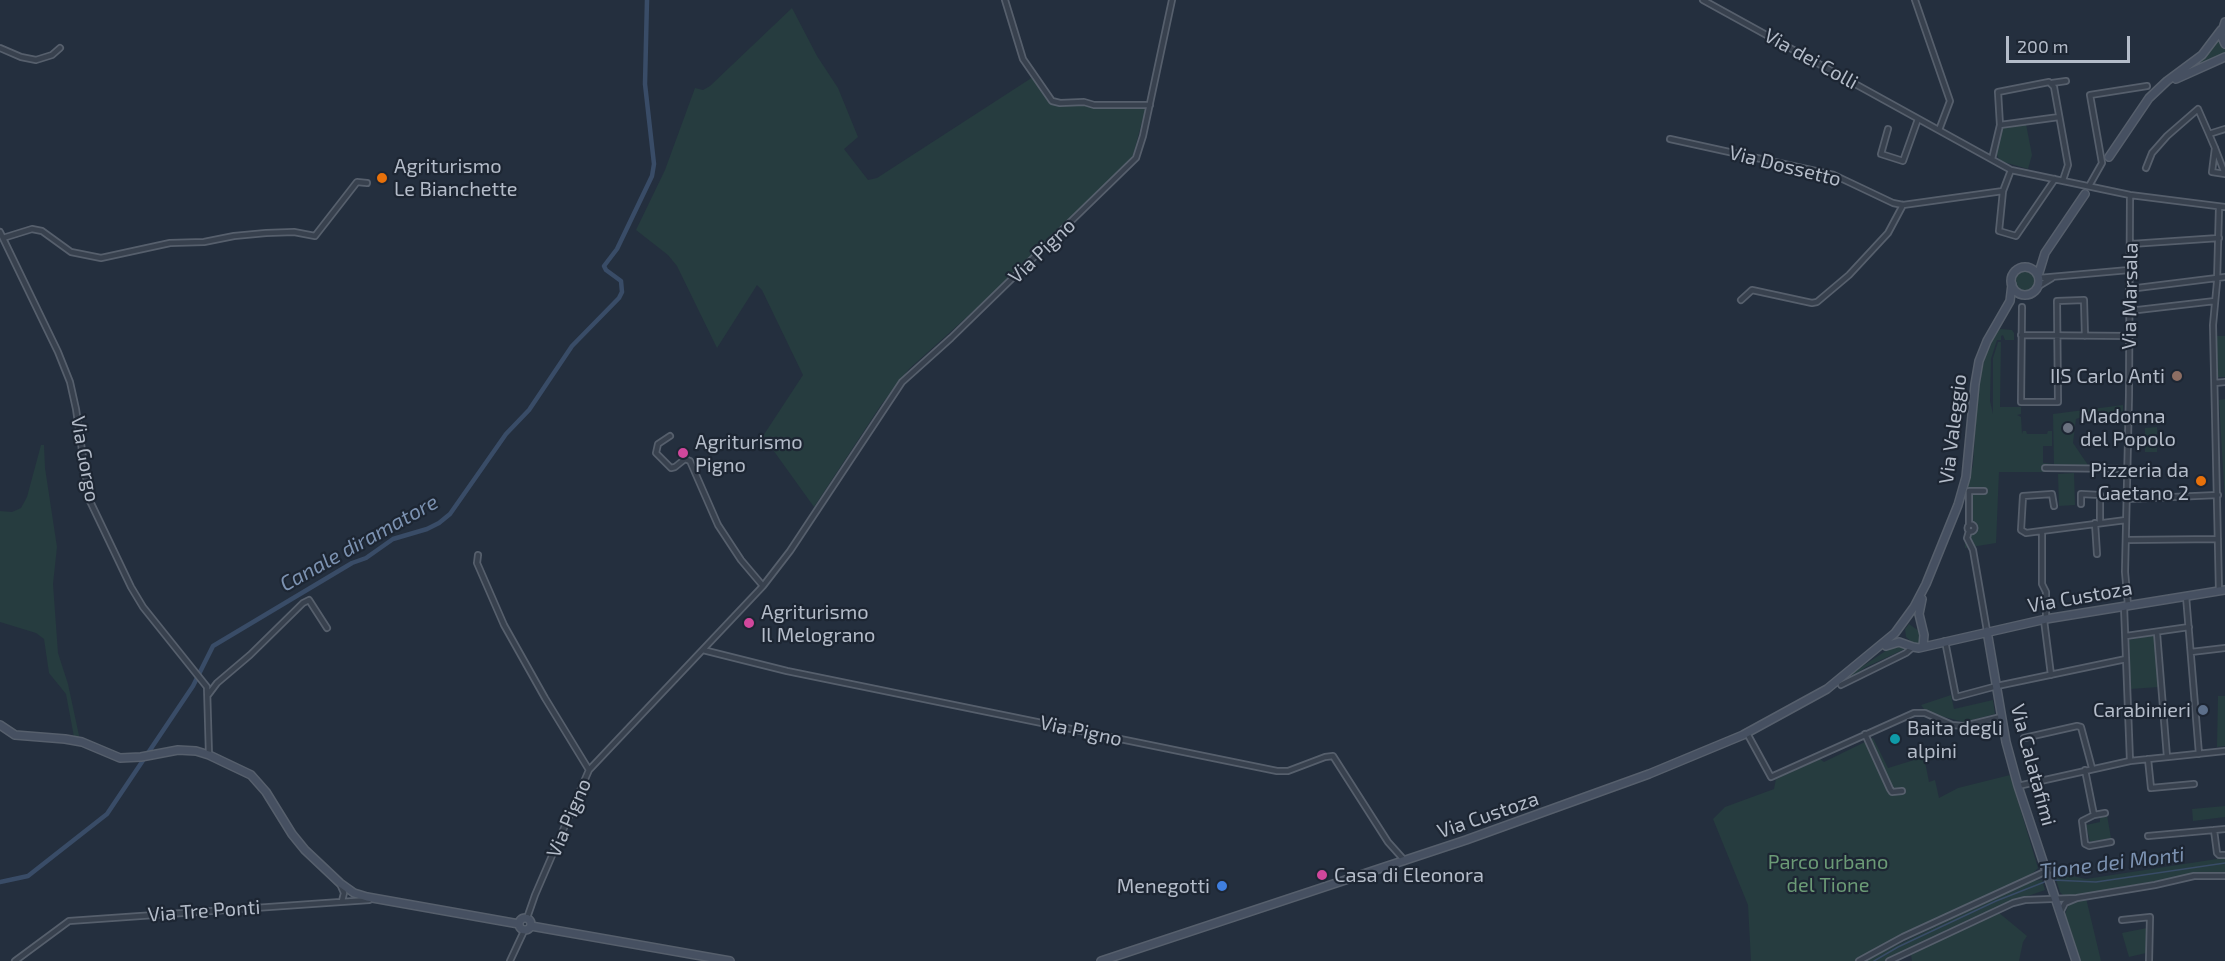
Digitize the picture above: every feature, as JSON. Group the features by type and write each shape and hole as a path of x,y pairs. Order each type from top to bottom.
{"main road":[{"path":"2109,157 2143,105 2167,81 2202,55 2225,22"},
{"path":"2221,30 2225,44"},
{"path":"2157,92 2180,77 2225,57"},
{"path":"2043,257 2016,271 2012,284 2020,293 2035,290 2043,257 2085,194"},
{"path":"2023,267 2034,270 2038,277"},
{"name":"Via Valeggio","path":"1926,584 1958,505 1966,477 1979,361 1987,341 2012,296 2012,284"},
{"name":"Via Valeggio","path":"2004,314 2017,301 2035,290"},
{"path":"1923,646 1924,633 1920,606 1926,584"},
{"name":"Via Custoza","path":"1101,961 1405,861 1701,754 1812,699 1867,658 1903,624 1926,584"},
{"name":"Via Custoza","path":"1867,658 1893,642 1923,646 2045,620 2222,590"},
{"path":"1910,646 1902,634 1903,624 1911,622 1917,624 1933,641 1943,641"},
{"name":"Via Calatafimi","path":"1987,631 2006,742 2018,786 2048,870 2051,887 2076,961"},
{"path":"0,725 15,735 82,742 120,758 141,757 178,750 196,751 209,755 251,775 266,792 292,834 305,850 340,884 358,894 519,924"},
{"path":"519,924 522,919 527,918 531,921 531,926"},
{"path":"519,924 519,928 524,931 531,926"},
{"path":"531,926 730,961"}],"street":[{"path":"1005,0 1023,59 1052,101 1084,102 1094,105 1150,105"},
{"name":"Via Pigno","path":"527,918 589,770 763,586 790,551 902,382 993,298 1136,158 1150,105 1172,0"},
{"name":"Via dei Colli","path":"1703,0 2011,170 2130,195 2222,207"},
{"path":"1915,0 1950,101 1939,130"},
{"path":"0,48 21,57 36,60 52,55 60,48"},
{"path":"1992,159 2000,125 1998,92 2049,82 2053,85 2066,81"},
{"path":"2053,85 2068,165 2063,180"},
{"path":"2089,186 2103,163 2090,94 2147,86"},
{"path":"2146,168 2152,153 2167,136 2198,109 2215,148 2225,174 2212,172 2215,148"},
{"path":"2000,125 2059,117"},
{"path":"1888,129 1881,154 1903,161 1918,119"},
{"path":"2209,134 2225,129"},
{"name":"Via Dossetto","path":"1670,139 1834,175 1893,203 1903,205 2003,191"},
{"path":"2011,170 2003,191 1999,231 2016,236 2055,179"},
{"path":"3,238 32,229 42,231 71,252 101,258 159,244 204,242 234,236 294,232 315,236 357,182 367,183"},
{"name":"Via Marsala","path":"2130,195 2126,520 2126,659 2130,761"},
{"path":"1741,300 1752,290 1817,303 1849,274 1888,233 1903,205"},
{"path":"2222,207 2213,325 2218,539 2222,590"},
{"name":"Via Gorgo","path":"0,232 70,382 89,499 143,607 203,680 208,695"},
{"path":"2131,244 2221,236"},
{"path":"2043,257 2045,272 2054,277"},
{"path":"2038,277 2129,270"},
{"path":"2035,290 2054,277"},
{"path":"2129,289 2225,278"},
{"path":"2022,307 2021,402 2058,402 2057,301 2084,300 2085,336"},
{"path":"2129,311 2215,301"},
{"path":"2021,335 2129,336"},
{"path":"2215,383 2225,382"},
{"path":"670,436 658,444 656,453 671,468 685,459 690,461 718,525 741,560 763,586"},
{"path":"2045,468 2128,469"},
{"path":"1984,491 1969,491 1967,534 1968,542 1973,550 1987,631"},
{"path":"2081,504 2081,494 2098,493 2100,496 2097,554"},
{"path":"2054,506 2052,494 2023,496 2021,530 2025,532 2042,531 2126,520"},
{"path":"2127,499 2218,495"},
{"path":"2042,531 2042,584 2046,592 2045,620 2051,675"},
{"path":"2126,540 2218,539"},
{"path":"478,555 477,563 504,625 589,770"},
{"path":"2186,596 2199,754"},
{"path":"209,755 208,695 217,682 250,655 303,603 309,600 327,628"},
{"path":"2126,636 2189,627"},
{"path":"2157,633 2168,757"},
{"path":"1943,641 1956,697 2126,659"},
{"name":"Via Custoza","path":"1841,685 1906,653 1910,646"},
{"path":"2191,652 2225,648"},
{"name":"Via Pigno","path":"703,650 787,671 1278,771 1288,771 1333,756 1388,842 1405,861"},
{"path":"1748,735 1771,777 1914,713 1925,713 1950,724 1964,726 2001,717"},
{"path":"2024,738 2080,727 2092,768"},
{"path":"1865,734 1890,789 1892,792 1902,792"},
{"path":"2018,786 2130,761 2225,752"},
{"path":"2148,759 2151,788 2193,784"},
{"path":"2085,770 2094,815"},
{"path":"2105,813 2082,821 2086,846 2111,842"},
{"path":"2148,836 2225,829"},
{"path":"2214,830 2217,853 2225,855"},
{"path":"1859,961 1904,937 2048,870"},
{"path":"1889,961 2013,903 2025,900 2077,898 2194,876 2225,876"},
{"path":"340,884 344,893 341,902"},
{"path":"341,902 358,894"},
{"path":"353,901 358,894"},
{"path":"2060,913 2063,905 2077,898"},
{"name":"Via Tre Ponti","path":"15,961 69,921 381,899"},
{"path":"2122,920 2150,917 2149,961"},
{"path":"510,961 524,931"}],"green space":[{"path":"792,8 817,56 838,88 858,137 844,149 868,180 877,178 1033,77 1051,103 1079,104 1094,108 1141,106 1145,110 1133,156 1007,281 909,369 881,405 814,507 763,436 803,375 762,290 757,285 717,348 677,266 668,255 636,230 665,170 695,88 703,90 710,86"},
{"path":"2218,39 2225,49 2225,54 2192,68"},
{"path":"2026,124 2032,155 2028,169 2000,161 1996,153 2001,130 2005,127"},
{"path":"2025,270 2033,273 2036,281 2033,289 2025,292 2017,289 2014,281 2017,273"},
{"path":"1997,330 2012,330 2014,340 2005,340 2003,335 2001,336 2001,340 1997,340 1991,359 1990,401 1993,414 1993,358 1998,342 2001,342 2000,407 2021,407 2021,414 2017,415 2021,417 2022,434 2023,431 2027,434 2047,434 2048,431 2052,431 2052,446 2043,446 2043,463 2053,464 2052,472 1999,472 1996,543 1965,548 1966,489 1973,465 1978,386 1986,354"},
{"path":"2216,336 2225,336 2225,377 2218,377"},
{"path":"2225,399 2225,503 2219,400"},
{"path":"2123,405 2124,441 2123,423 2117,420 2117,417 2097,418 2097,422 2093,422 2090,414 2076,419 2073,443 2088,465 2054,466 2053,414"},
{"path":"2157,427 2157,452 2145,452 2145,428"},
{"path":"41,445 44,445 45,468 57,547 53,584 58,653 68,684 80,740 74,737 66,694 49,673 44,639 36,633 0,622 0,511 12,512 21,508 27,497"},
{"path":"2074,473 2075,505 2059,506 2058,474"},
{"path":"1909,624 1919,631 1921,638 1919,645 1906,637 1905,629"},
{"path":"2154,635 2159,687 2130,689 2129,640"},
{"path":"1896,644 1907,648 1866,667 1822,697 1842,680"},
{"path":"1951,695 1954,709 1993,700 1995,714 1964,722 1936,715 1921,705"},
{"path":"2218,696 2225,696 2225,746 2217,747"},
{"name":"Parco urbano del Tione","path":"1873,738 1888,768 1924,757 1929,782 1935,780 1939,798 1958,788 2010,775 2038,868 2029,877 1856,961 1751,961 1748,905 1713,819 1725,807 1774,789 1776,779 1820,759 1824,762"},
{"path":"2225,806 2225,817 2193,821 2192,809"},
{"path":"2107,815 2111,838 2090,842 2086,825 2100,822 2100,816"},
{"path":"2225,859 2225,874 2202,873 2065,897 2060,892 2055,876 2068,875 2086,879"},
{"path":"2042,880 2045,890 2014,901 1885,961 1864,961 2031,881"},
{"path":"2086,898 2101,961 2081,961 2065,914 2069,904"},
{"path":"1998,912 2027,936 2023,942 2019,961 1912,961 1911,955"},
{"path":"2147,928 2146,953 2129,957 2122,933"}],"waterway":[{"name":"Canale diramatore","path":"0,882 28,876 107,814 193,686 213,646 352,563 366,558 393,539 427,529 450,514 506,434 529,410 572,346 619,298 622,292 621,281 604,266 617,249 652,176 654,164 645,84 647,0"},
{"name":"Tione dei Monti","path":"2052,880 2096,882 2225,863"},
{"name":"Tione dei Monti","path":"1874,961 1898,947 1996,901 2047,881"}],"place":[{"name":"Agriturismo Le Bianchette","path":"382,178"},
{"name":"IIS Carlo Anti","path":"2177,376"},
{"name":"Madonna del Popolo","path":"2068,428"},
{"name":"Agriturismo Pigno","path":"683,453"},
{"name":"Pizzeria da Gaetano 2","path":"2201,481"},
{"name":"Agriturismo Il Melograno","path":"749,623"},
{"name":"Carabinieri","path":"2203,710"},
{"name":"Baita degli alpini","path":"1895,739"},
{"name":"Casa di Eleonora","path":"1322,875"},
{"name":"Menegotti","path":"1222,886"}]}
